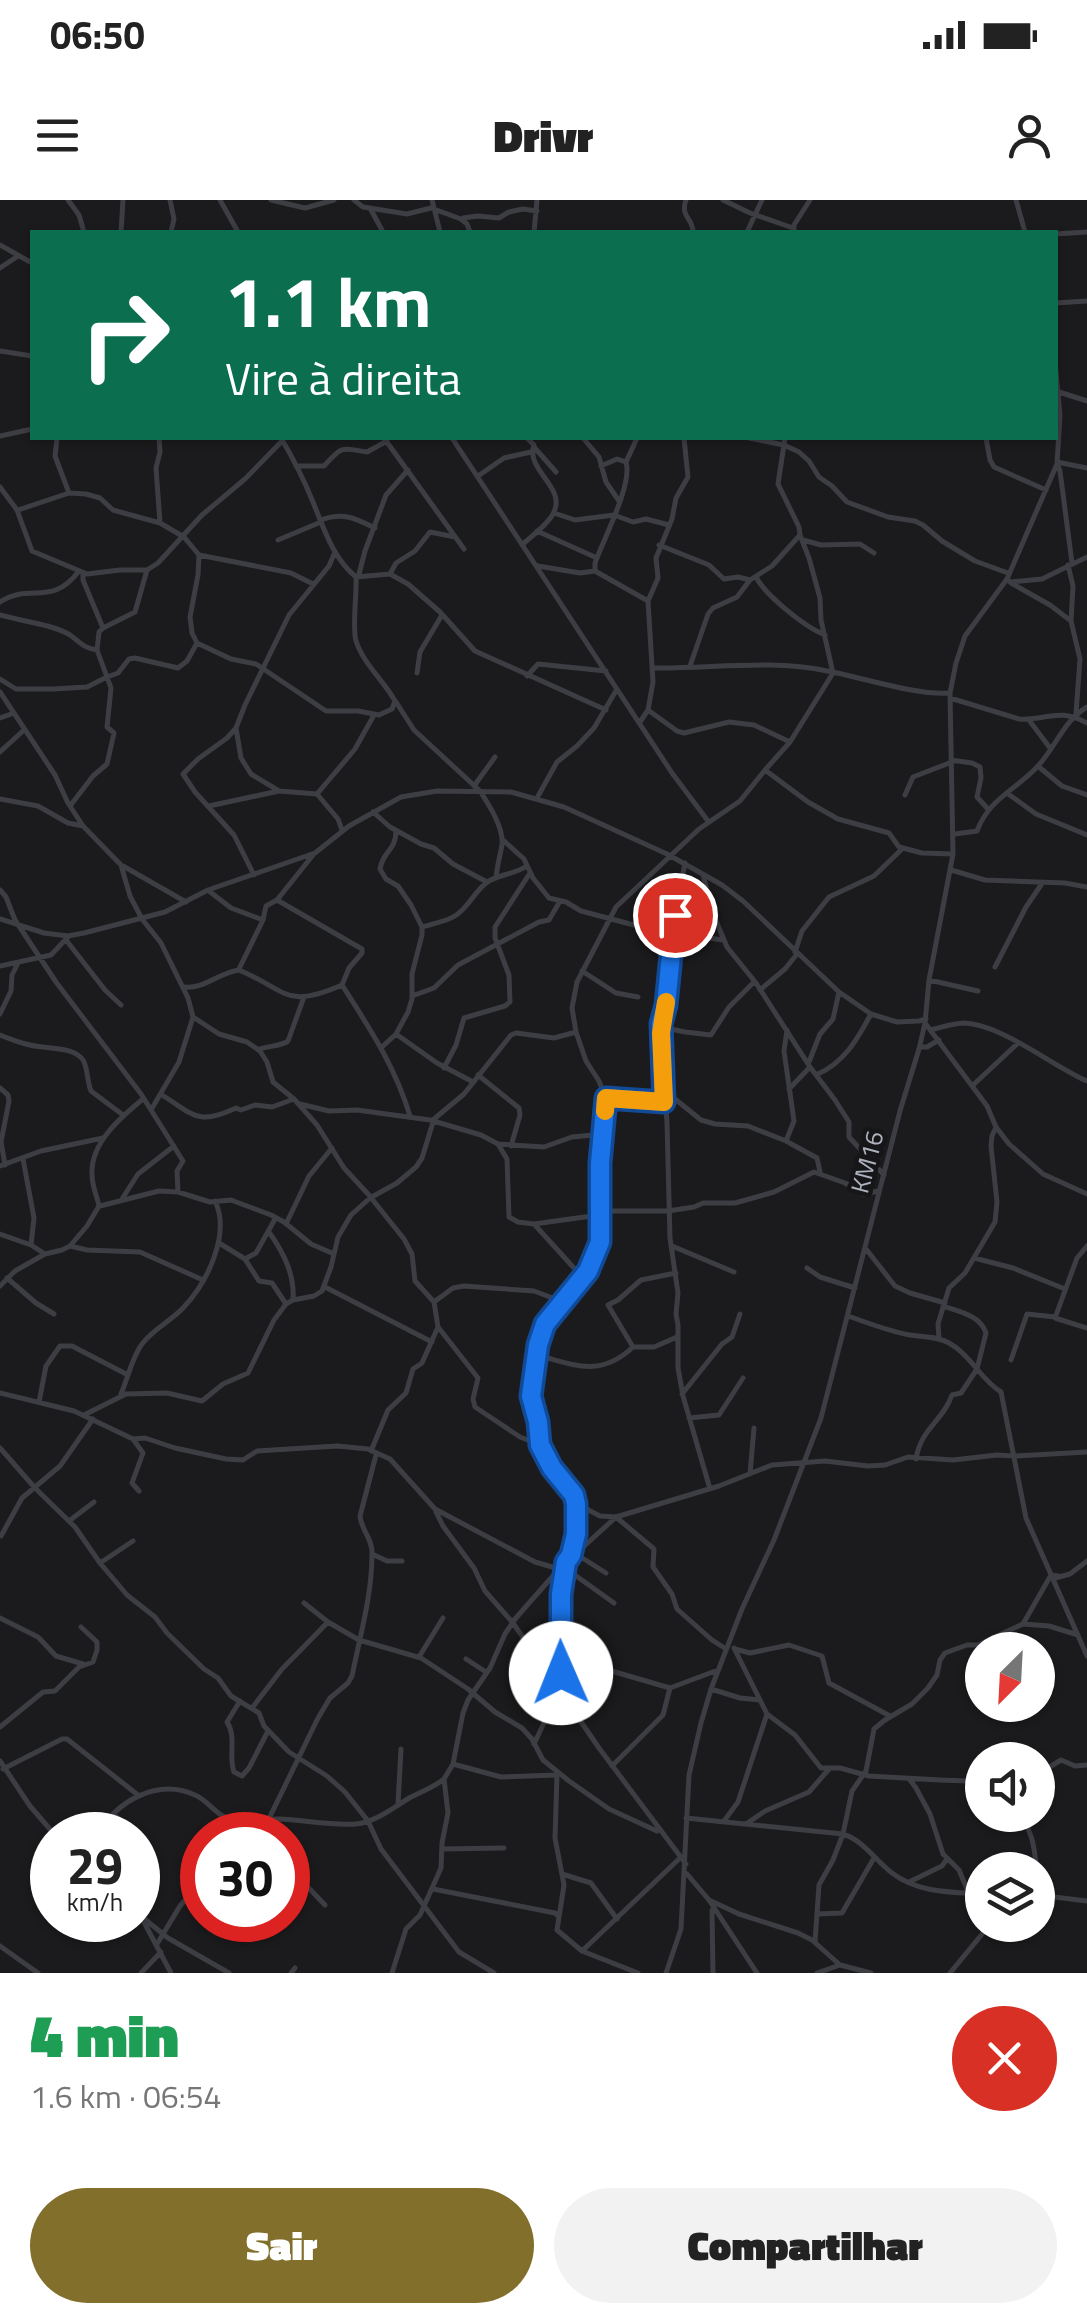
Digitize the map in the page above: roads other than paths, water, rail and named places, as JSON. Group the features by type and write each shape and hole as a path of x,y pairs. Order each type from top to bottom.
{"street":[{"path":"68,200 83,230"},
{"path":"121,230 123,200"},
{"path":"170,200 174,219 171,230"},
{"path":"220,200 237,230"},
{"path":"270,200 305,208 334,200"},
{"path":"354,200 370,208 407,214 429,208 461,218 498,218 523,209 537,211"},
{"path":"432,200 440,230"},
{"path":"534,230 537,200"},
{"path":"686,200 684,215 693,230"},
{"path":"723,200 794,230 810,200"},
{"path":"748,230 762,200"},
{"path":"1016,200 1024,230"},
{"path":"370,208 382,230"},
{"path":"461,218 469,230"},
{"path":"1058,234 1087,232"},
{"path":"0,246 30,262"},
{"path":"0,268 18,256"},
{"path":"1058,303 1087,301"},
{"path":"0,350 30,356"},
{"name":"KM16","path":"666,1973 681,1929 691,1764 711,1688 821,1418 920,1047 954,854 950,696 956,663 965,636 1008,578 1057,463 1058,384"},
{"path":"1059,392 1087,401"},
{"path":"0,436 30,429"},
{"path":"57,440 55,456 69,493"},
{"path":"159,440 156,468 160,523"},
{"path":"0,486 17,510 32,551 81,572 147,570 281,440"},
{"path":"283,440 342,564 358,576 390,574 420,594 475,650 606,710"},
{"path":"296,466 324,466 336,453 348,448 367,452 385,440"},
{"path":"387,440 464,549"},
{"path":"453,440 672,774 708,822"},
{"path":"523,544 554,514 556,494 533,460 529,440"},
{"path":"585,440 599,457 606,482 619,501"},
{"path":"595,571 628,477 626,462 636,440"},
{"path":"640,722 648,710 654,668 648,601 658,578 660,545 676,498 688,477 684,440"},
{"path":"986,440 994,467 1046,490"},
{"path":"534,1744 560,1690 561,1600 565,1565 577,1530 574,1495 552,1468 540,1445 531,1398 545,1324 583,1278 602,1234 599,1213 606,1098 586,1061 572,1008 577,982 616,907 708,822 740,802 790,742 832,672 816,583 799,527 778,484 784,441 804,456 822,480 847,502 888,517 915,521 1071,621"},
{"path":"478,476 504,458 533,450"},
{"path":"533,450 556,472"},
{"path":"601,466 618,459 626,462"},
{"path":"1057,463 1087,468"},
{"path":"1057,463 1073,586 1071,621 1080,659 1074,714"},
{"path":"408,470 387,493 358,576 355,638 364,656 414,730 477,788 503,840 524,859 548,898 649,929 723,940"},
{"path":"17,510 69,493 96,496 114,510 160,523 184,537 199,554 291,573 313,584"},
{"path":"554,514 574,520 614,515 633,522 646,519 669,525"},
{"path":"278,540 335,516 352,516 375,528"},
{"path":"537,531 597,558"},
{"path":"390,574 430,532 455,537"},
{"path":"802,537 821,545 860,544 874,553"},
{"path":"690,667 713,608 737,597 802,537"},
{"path":"660,545 709,565 724,580 753,579 811,629 825,635"},
{"path":"254,875 234,835 183,774 236,728 289,616 336,552"},
{"path":"199,554 190,617 197,643 231,660 256,664 326,711 374,714 387,712 395,701"},
{"path":"1008,578 1042,579 1087,556"},
{"path":"538,566 580,573 595,571 648,601"},
{"path":"70,806 108,761 114,733 107,727 112,688 97,650 98,632 135,612 147,570"},
{"path":"0,602 14,595 49,594 81,572"},
{"path":"81,572 103,628"},
{"path":"417,673 420,652 442,615"},
{"path":"0,616 69,635 78,644 97,650"},
{"path":"0,679 16,689 87,687 116,674 128,659 178,668 197,643"},
{"path":"528,676 542,664 606,671"},
{"path":"654,668 770,666 832,672 950,696 1029,720 1046,714 1074,714 1087,722"},
{"path":"1079,675 1087,670"},
{"path":"537,798 557,762 594,728 617,687"},
{"path":"0,692 55,775 83,826 121,865 186,902"},
{"path":"954,834 976,831 988,809 1038,766 1074,714 1087,706"},
{"path":"648,710 684,734 730,722 754,725 790,742"},
{"path":"0,718 14,712"},
{"path":"317,794 355,750 374,714"},
{"path":"1029,720 1050,748"},
{"path":"236,728 244,766 279,791"},
{"path":"0,752 24,730"},
{"path":"477,788 496,758"},
{"path":"905,795 913,778 952,761 972,763 980,767 982,778 976,797 988,809"},
{"path":"1038,766 1062,786 1087,795"},
{"path":"765,770 825,812 889,833 902,848 954,854"},
{"path":"184,987 198,988 239,970 266,906 277,900 315,853 357,821 401,797 477,788 511,792 564,807 683,862 734,893 839,992 871,1014 896,1022 925,1021 987,1106 1008,1144 1042,1174 1087,1194"},
{"path":"209,806 279,791 317,794 342,830"},
{"path":"1008,793 1036,814 1087,835"},
{"path":"0,798 38,806 68,823 83,826"},
{"path":"373,812 396,830 434,848 486,882"},
{"path":"338,820 357,821"},
{"path":"382,1047 396,1034 408,1012 422,936 411,905 380,869 394,845 396,830"},
{"path":"496,878 503,840"},
{"path":"679,848 683,862 661,1026 668,1211 678,1292 678,1368 710,1489"},
{"path":"760,990 796,953 799,939 830,896 874,876 902,848"},
{"path":"0,919 67,938 165,912 208,890 315,853"},
{"path":"121,865 130,896 161,943 194,1016 219,1034 258,1049 273,1082 317,1125 344,1168 408,1245 415,1281 434,1302 438,1327 478,1378 475,1407 520,1438 540,1445"},
{"path":"422,928 461,912 486,882 528,869"},
{"path":"444,1068 464,1018 510,1002 509,975 494,927 528,869"},
{"path":"951,870 985,880 1087,886"},
{"path":"703,875 723,940 848,1119 849,1137 884,1175"},
{"path":"995,967 1035,892 1044,883"},
{"path":"0,890 41,958 152,1110 183,1161 177,1171 178,1192"},
{"path":"208,890 231,908 263,920"},
{"path":"239,970 286,996 311,997 342,985 348,968 362,950 277,900"},
{"path":"412,996 434,988 453,968 549,920 560,901"},
{"path":"0,967 52,954 67,938"},
{"path":"67,938 105,990 121,1005"},
{"path":"786,944 799,939"},
{"path":"0,1014 18,963"},
{"path":"0,967 12,975"},
{"path":"582,971 616,993 638,997"},
{"path":"929,980 978,990"},
{"path":"661,1026 711,1034 729,1007 754,982"},
{"path":"342,985 382,1047 410,1116"},
{"path":"789,1089 809,1065 820,1034 832,1019 839,992"},
{"path":"258,1049 288,1041 304,997"},
{"path":"816,1075 833,1068 844,1056 871,1014"},
{"path":"152,1110 180,1062 194,1016"},
{"path":"931,1030 956,1024 992,1030 1087,1080"},
{"path":"786,1141 794,1126 784,1051 787,1030"},
{"path":"84,1415 130,1393 159,1392 197,1402 206,1400 223,1384 244,1376 286,1304 314,1296 324,1286 338,1236 351,1215 416,1167 434,1121 464,1094 513,1033 554,1038 576,1032"},
{"path":"396,1034 444,1068 476,1078 519,1108 507,1148 510,1217 518,1222 534,1224 599,1213 668,1211 704,1203 740,1202 820,1172 864,1194 880,1191"},
{"path":"0,1035 79,1056 91,1091 123,1115"},
{"path":"920,1047 939,1040"},
{"path":"972,1086 1017,1044"},
{"path":"0,1088 10,1102 1,1142 2,1166 42,1151 104,1138"},
{"path":"162,1094 197,1117 296,1101 328,1111 357,1110 434,1121 481,1135 507,1148 544,1146 602,1130"},
{"path":"606,1098 664,1102 675,1099 702,1120 748,1126 786,1141 817,1158 820,1172"},
{"path":"99,1206 92,1178 94,1156 123,1115 144,1099"},
{"path":"939,1338 938,1327 949,1288 962,1278 994,1222 997,1202 991,1142 996,1127"},
{"path":"122,1199 138,1174 174,1146"},
{"path":"286,1224 309,1176 332,1148"},
{"path":"23,1159 34,1218 31,1245"},
{"path":"0,1286 6,1278 46,1254 70,1246 99,1206 154,1191 231,1200 275,1218 311,1244 334,1254"},
{"path":"120,1396 143,1342 183,1308 203,1280 222,1222 215,1201"},
{"path":"245,1260 256,1253 275,1218"},
{"path":"534,1224 583,1278"},
{"path":"269,1232 292,1279 293,1300"},
{"path":"0,1234 46,1254"},
{"path":"218,1243 245,1260 256,1279 272,1283 286,1304"},
{"path":"70,1246 140,1252 203,1280"},
{"path":"672,1246 734,1272"},
{"path":"1055,1317 1077,1258 1087,1246"},
{"path":"866,1249 896,1286 978,1319 986,1328 976,1368 961,1393 952,1396 948,1407 926,1432 916,1459"},
{"path":"974,1258 1065,1289"},
{"path":"807,1268 820,1277 855,1288"},
{"path":"632,1347 608,1305 641,1280 676,1273"},
{"path":"6,1278 54,1314"},
{"path":"324,1286 432,1342"},
{"path":"434,1302 450,1290 464,1286 534,1291 561,1301"},
{"path":"682,1394 732,1337 740,1314"},
{"path":"1011,1360 1027,1314 1055,1317 1087,1328"},
{"path":"848,1316 913,1336 939,1338 970,1360 1001,1393 1025,1512 1087,1656"},
{"path":"273,1812 318,1718 330,1698 351,1680 368,1595 371,1542 360,1522 374,1453 388,1410 404,1396 413,1369 422,1362 438,1327"},
{"path":"537,1355 589,1368 615,1362 632,1347 654,1347 676,1337"},
{"path":"39,1402 46,1366 60,1346 72,1346 129,1376"},
{"path":"689,1418 719,1415 742,1378"},
{"path":"0,1393 84,1415 134,1439 144,1453 132,1483 138,1492"},
{"path":"1,1536 18,1504 60,1466 93,1419"},
{"path":"750,1474 754,1428"},
{"path":"134,1439 145,1438 207,1455 243,1460 257,1451 337,1446 357,1446 390,1459 435,1509 485,1591 560,1690 758,1973"},
{"path":"576,1504 600,1516 616,1517 710,1489 762,1468 803,1462 868,1466 904,1458 952,1460 1083,1452 1087,1441"},
{"path":"1,1452 69,1521 127,1596 155,1617 182,1649 218,1678 227,1692 259,1713 268,1730 289,1752 335,1783 368,1821 381,1849 461,1954 494,1973"},
{"path":"69,1521 94,1502"},
{"path":"435,1509 535,1562 565,1565 614,1603"},
{"path":"616,1517 654,1549 653,1567 679,1611 712,1640 750,1654 787,1644 822,1656 829,1684 890,1716"},
{"path":"310,1821 368,1821 444,1779 453,1764 463,1713 471,1694 512,1623 616,1517"},
{"path":"100,1563 133,1542"},
{"path":"372,1554 387,1561 402,1561"},
{"path":"576,1554 606,1573"},
{"path":"1023,1624 1054,1577 1070,1574 1087,1561"},
{"path":"304,1603 359,1640 419,1657 522,1728 543,1760 557,1773 609,1809 660,1832"},
{"path":"0,1618 38,1637 56,1656 84,1665"},
{"path":"419,1657 443,1618"},
{"path":"252,1708 282,1669 328,1622"},
{"path":"811,1936 820,1882 844,1834 852,1791 864,1774 874,1729 928,1688 938,1676 940,1660 946,1653 1023,1624 1078,1635"},
{"path":"0,1727 43,1692 55,1691 79,1667 93,1662 97,1642 81,1627"},
{"path":"729,1648 767,1714 798,1739 819,1766 908,1778 965,1779"},
{"path":"466,1660 486,1672"},
{"path":"565,1697 608,1670 670,1688 718,1670"},
{"path":"612,1766 664,1713 670,1688"},
{"path":"711,1688 760,1700"},
{"path":"240,1702 227,1722 233,1732 230,1756 234,1772 242,1776 248,1770 268,1730"},
{"path":"723,1822 738,1802 767,1714"},
{"path":"4,1774 64,1739 138,1795"},
{"path":"398,1804 402,1749"},
{"path":"1055,1764 1061,1760 1073,1766 1087,1766"},
{"path":"0,1762 4,1774 34,1812"},
{"path":"453,1764 502,1777 557,1773"},
{"path":"746,1824 765,1810 809,1792 829,1769"},
{"path":"557,1773 555,1838 564,1893 557,1930 582,1951 638,1973"},
{"path":"908,1778 930,1814 940,1847 959,1870 965,1885"},
{"path":"392,1973 406,1929 420,1915 441,1868 448,1813 444,1779"},
{"path":"432,1788 446,1795"},
{"path":"115,1812 138,1795 158,1790 198,1797 218,1812"},
{"path":"686,1818 844,1834 854,1838 895,1876 940,1892 965,1893"},
{"path":"442,1849 504,1848"},
{"path":"582,1951 680,1858"},
{"path":"816,1914 842,1913 874,1858"},
{"path":"909,1882 942,1866 947,1859"},
{"path":"562,1874 591,1883 617,1918"},
{"path":"310,1888 326,1905"},
{"path":"432,1889 558,1913"},
{"path":"1055,1896 1087,1901"},
{"path":"710,1904 811,1936 838,1968"},
{"path":"710,1904 712,1973"},
{"path":"171,1973 157,1944 180,1906"},
{"path":"420,1915 431,1915"},
{"path":"160,1931 225,1972"},
{"path":"950,1973 976,1942"},
{"path":"0,1946 38,1973"},
{"path":"142,1973 162,1952"},
{"path":"817,1973 838,1968 871,1973"}]}
